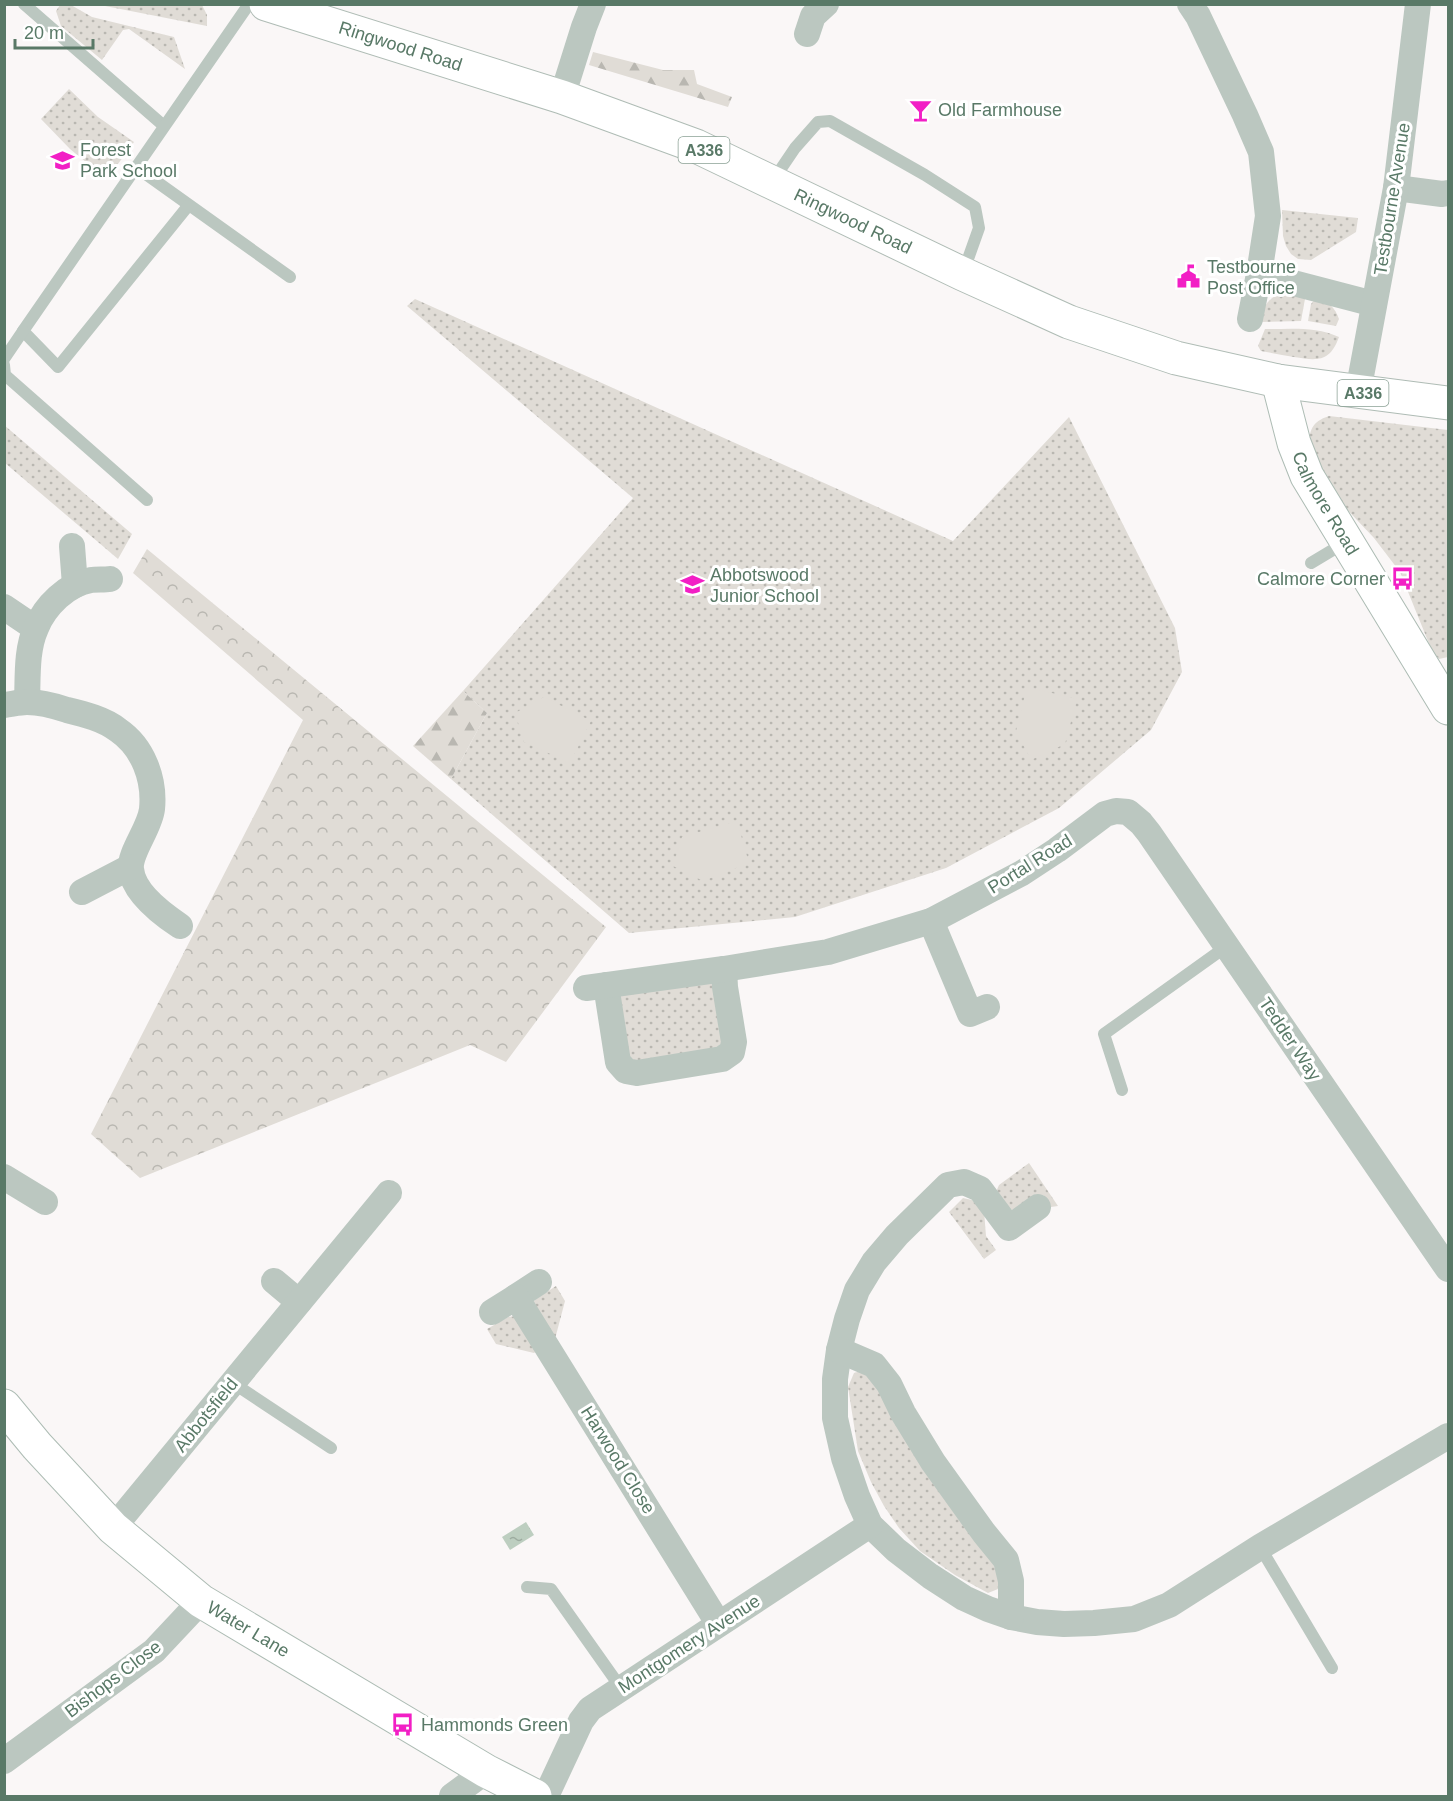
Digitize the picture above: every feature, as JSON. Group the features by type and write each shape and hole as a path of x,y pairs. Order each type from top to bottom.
{"main road":[{"name":"Ringwood Road","path":"266,4 562,97 696,146 963,274 1080,326 1176,358 1278,381 1449,403"},
{"name":"Calmore Road","path":"1278,381 1294,443 1308,476 1347,542 1444,689"},
{"name":"Water Lane","path":"4,1406 37,1446 113,1528 201,1601 486,1771 535,1797"}],"street":[{"path":"562,97 593,4"},
{"path":"807,34 813,16 826,4"},
{"path":"1190,4 1198,16 1261,152 1268,216 1250,320"},
{"name":"Testbourne Avenue","path":"1358,392 1396,189 1418,4"},
{"path":"1396,189 1449,193"},
{"path":"1259,274 1374,304"},
{"path":"72,546 75,585"},
{"path":"110,579 92,580 75,585 46,610 35,628 16,704 50,705 99,719 118,730 134,744 146,764 153,788 152,812 130,867 134,881 148,900 163,915 180,926"},
{"path":"4,607 35,628"},
{"name":"Portal Road","path":"724,969 734,1042 732,1052 722,1059 637,1073 626,1071 618,1062 596,986 828,952 931,921 1022,873 1106,814 1128,812"},
{"name":"Tedder Way","path":"1128,812 1149,833 1449,1269"},
{"path":"82,892 130,867"},
{"path":"931,921 970,1014"},
{"path":"4,1177 45,1202"},
{"path":"1038,1207 1001,1233 980,1189 964,1182 948,1185 897,1235 874,1262 858,1290 839,1350 835,1379 835,1418 844,1458 870,1525 896,1550 964,1598 998,1614 1036,1622 1064,1624 1134,1619 1169,1605 1260,1547 1449,1436"},
{"name":"Abbotsfield","path":"113,1528 389,1193"},
{"path":"274,1281 299,1302"},
{"path":"492,1312 539,1282"},
{"name":"Harwood Close","path":"516,1297 718,1623"},
{"path":"839,1350 874,1365 889,1384 903,1413 933,1462 1006,1560 1011,1581 1011,1617"},
{"name":"Montgomery Avenue","path":"546,1797 581,1721 590,1708 870,1525"},
{"name":"Bishops Close","path":"9,1748 154,1651 201,1601"},
{"path":"452,1797 486,1771"}],"lane":[{"path":"24,4 164,126"},
{"path":"4,359 249,4"},
{"path":"772,182 795,148 818,122 830,121 975,207 979,228 963,274"},
{"path":"136,167 290,277"},
{"path":"23,331 58,367 188,206"},
{"path":"4,365 5,375 18,388 147,500"},
{"path":"1311,563 1347,542"},
{"path":"1122,1090 1104,1034 1227,946"},
{"path":"233,1383 331,1448"},
{"path":"1260,1547 1332,1668"},
{"path":"527,1587 551,1588 621,1688"}],"green space":[{"path":"60,5 71,5 92,17 174,37 185,69 129,29 123,30 102,60 61,26 56,11"},
{"path":"100,5 202,5 207,15 207,26"},
{"path":"593,52 663,70 694,70 697,84 732,97 728,107 589,65"},
{"path":"69,89 98,117 134,142 107,179 70,149 41,119"},
{"path":"1282,210 1358,218 1356,232 1311,260 1298,259 1286,246 1283,236"},
{"path":"1283,292 1300,294 1305,299 1301,321 1259,322 1267,303"},
{"path":"1316,298 1333,308 1339,319 1336,326 1308,321 1311,304"},
{"path":"415,299 953,541 1069,417 1175,628 1182,672 1151,730 1059,808 946,868 795,917 629,933 451,779 487,713 463,691 633,498 407,306"},
{"path":"1265,329 1312,330 1339,337 1332,351 1322,358 1302,358 1261,351 1258,346"},
{"path":"1329,416 1448,430 1448,657 1439,659 1432,651 1400,572 1374,538 1339,501 1308,448 1312,428 1318,421"},
{"path":"4,425 132,534 118,559 5,463"},
{"path":"147,549 606,927 506,1062 470,1045 140,1178 91,1134 303,720 133,573"},
{"path":"1027,687 1077,699 1065,744 1031,760 1016,731"},
{"path":"463,691 487,713 451,779 413,746"},
{"path":"544,697 591,721 570,763 524,742 515,713"},
{"path":"737,821 749,863 703,881 673,866 682,837"},
{"path":"711,982 717,988 724,1048 627,1064 617,994"},
{"path":"1029,1163 1058,1206 1051,1207 1043,1195 1023,1207 1010,1210 995,1194 999,1185"},
{"path":"963,1198 972,1200 984,1211 986,1236 996,1250 984,1259 949,1212"},
{"path":"556,1286 565,1301 555,1339 533,1302"},
{"path":"516,1316 538,1350 534,1353 496,1344 487,1329 508,1317"},
{"path":"867,1369 1002,1576 998,1589 988,1593 955,1575 920,1551 899,1528 884,1506 858,1451 848,1387 854,1373"}],"water":[{"path":"526,1522 534,1535 510,1550 502,1537"}],"place":[{"name":"Old Farmhouse","path":"920,110"},
{"name":"Forest Park School","path":"62,160"},
{"name":"Testbourne Post Office","path":"1189,277"},
{"name":"Calmore Corner","path":"1403,579"},
{"name":"Abbotswood Junior School","path":"692,585"},
{"name":"Hammonds Green","path":"403,1725"}]}
